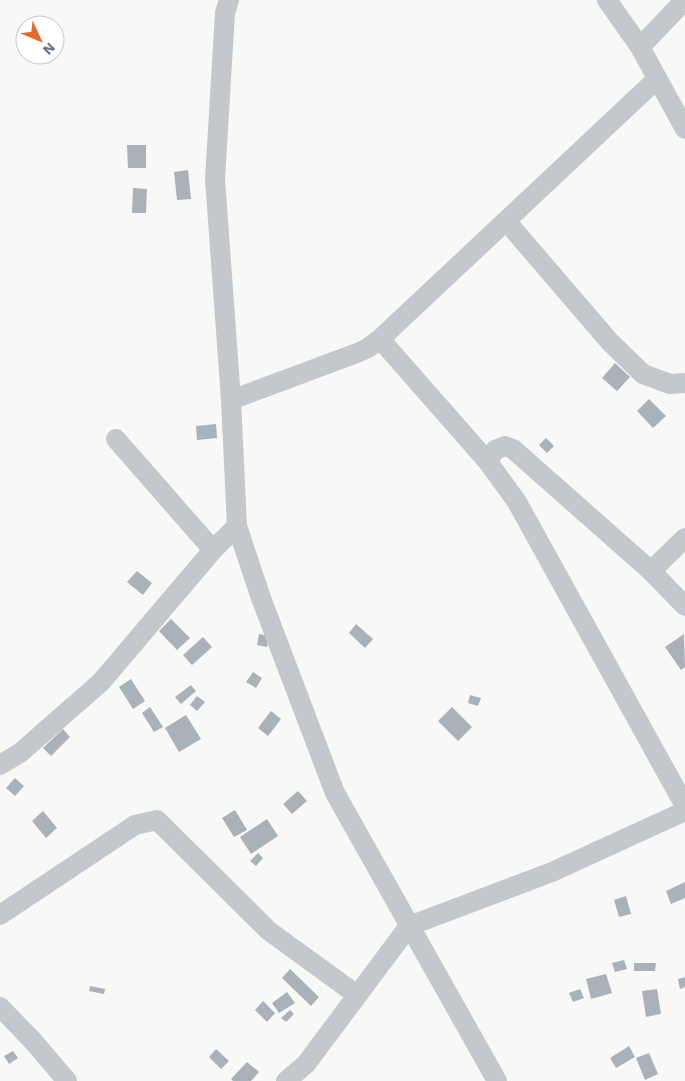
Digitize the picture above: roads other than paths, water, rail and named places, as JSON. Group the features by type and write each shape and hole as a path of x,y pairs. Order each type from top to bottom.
{"street":[{"path":"229,0 225,13 214,180 231,400 237,526 270,623 335,793 497,1081"},
{"path":"607,0 640,47 685,129"},
{"path":"640,47 685,0"},
{"path":"231,400 356,353 380,340 657,79"},
{"path":"507,222 610,342 643,374 670,384 685,384"},
{"path":"380,340 488,462 522,510 685,806"},
{"path":"116,439 213,550"},
{"path":"488,462 495,450 505,446 513,449 651,571 685,606"},
{"path":"0,765 20,753 101,682 213,550 237,526"},
{"path":"651,571 685,538"},
{"path":"286,1081 306,1064 409,926 552,872 685,811"},
{"path":"0,915 135,825 157,820 269,931 357,995"},
{"path":"0,1007 33,1041 67,1081"}]}
